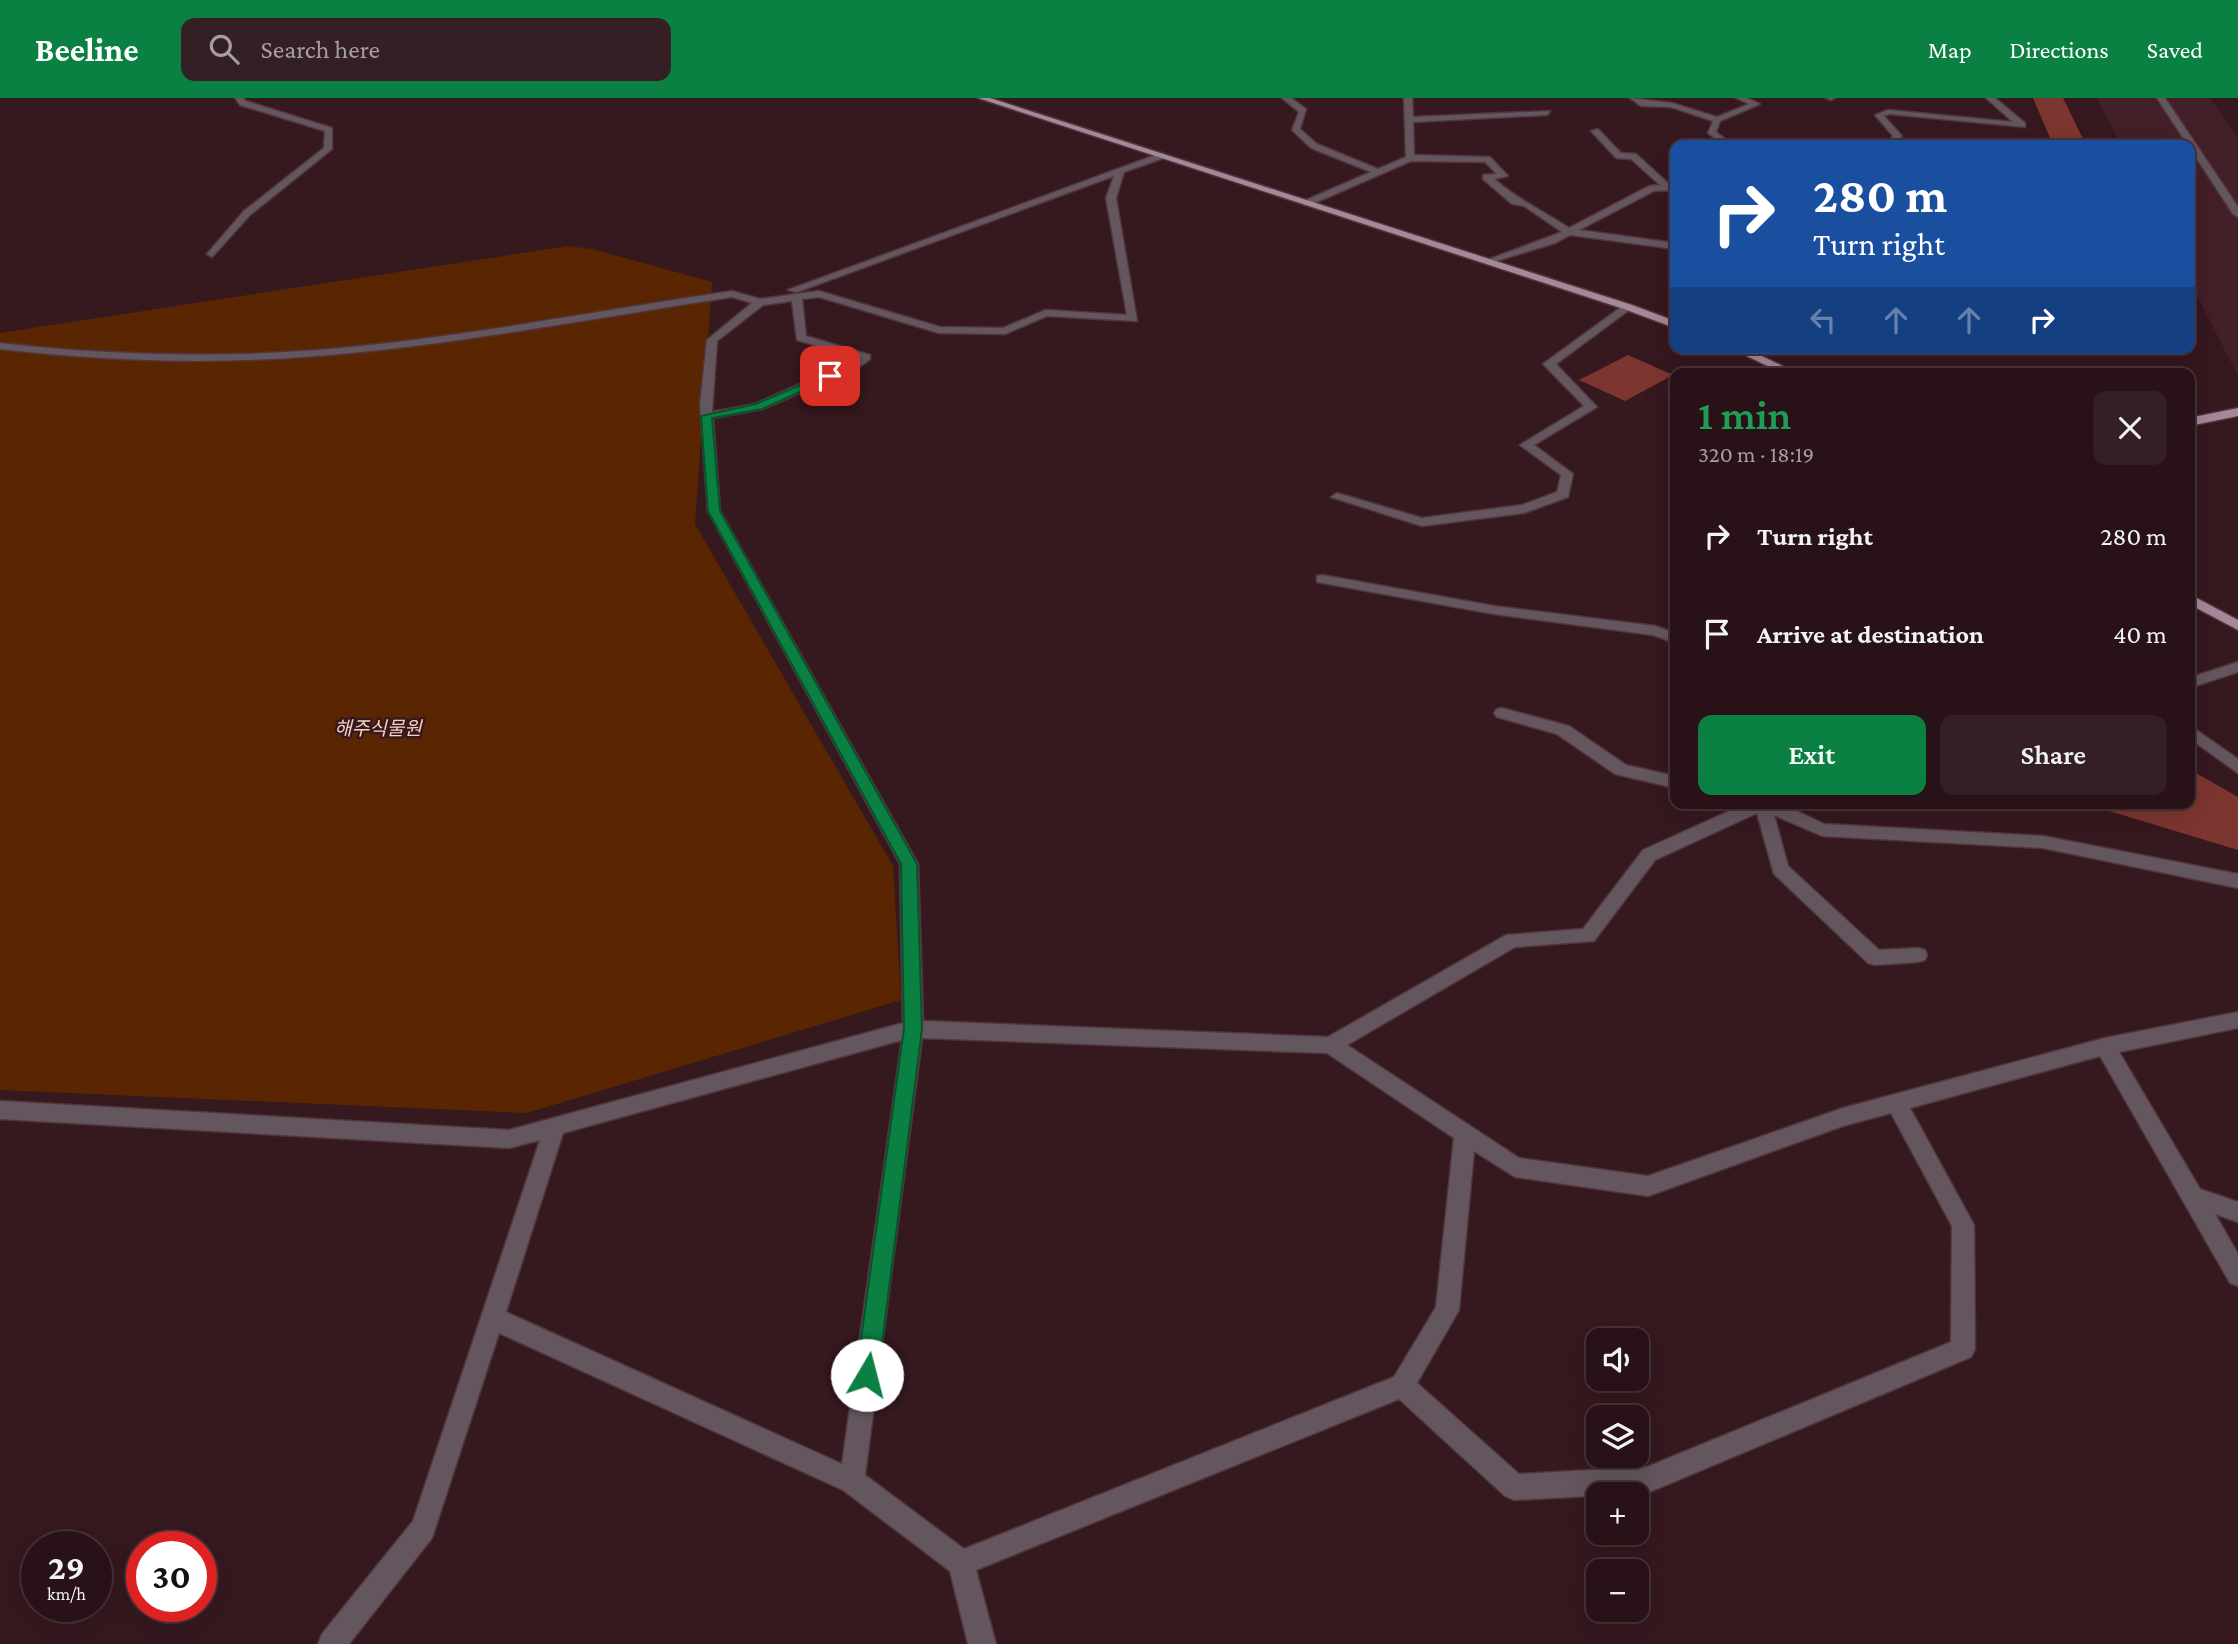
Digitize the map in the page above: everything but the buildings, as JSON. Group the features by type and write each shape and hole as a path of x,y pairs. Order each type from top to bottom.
{"main road":[{"path":"982,98 1628,307 1670,323"},
{"path":"1749,354 1781,368"},
{"path":"2195,421 2238,412"},
{"path":"2195,601 2238,626"}],"street":[{"path":"212,254 247,214 327,149 330,130 243,103 239,98"},
{"path":"1286,98 1303,111 1296,130 1314,146 1379,172"},
{"path":"1408,98 1410,158"},
{"path":"1634,98 1644,104 1672,105 1717,120 1756,104 1740,98"},
{"path":"1894,140 1898,136 1879,115 1888,112 2022,125 1990,98"},
{"path":"2161,98 2189,140"},
{"path":"1409,120 1547,113"},
{"path":"1717,120 1712,133 1722,140"},
{"path":"1595,131 1619,156 1633,156 1670,186"},
{"path":"2195,149 2238,214"},
{"path":"852,1481 913,1029 909,864 714,511 707,416 712,340 760,302 1161,156"},
{"path":"1307,203 1410,158 1487,159 1504,176 1486,177 1516,202 1528,204 1569,232 1670,245"},
{"path":"0,346 77,356 248,356 359,349 732,294 760,302 820,294 939,330 1006,331 1046,313 1133,319 1111,198 1120,171"},
{"path":"1490,262 1552,241 1652,188 1670,187"},
{"path":"707,416 758,407 854,366 866,358 802,338 797,297"},
{"path":"1337,497 1422,522 1524,509 1563,494 1567,474 1525,444 1591,407 1549,364 1628,307"},
{"path":"1322,579 1494,610 1655,631 1670,636"},
{"path":"2195,680 2238,667"},
{"path":"1502,713 1563,730 1621,770 1670,781"},
{"path":"2195,735 2238,767"},
{"path":"1331,1045 1512,940 1588,936 1649,855 1750,809"},
{"path":"1765,809 1780,869 1875,958 1918,955"},
{"path":"1776,809 1822,830 2043,842 2238,881"},
{"path":"0,1110 509,1139 913,1029 1331,1045 1515,1167 1648,1186 1843,1117 2105,1046 2238,1020"},
{"path":"2105,1046 2238,1275"},
{"path":"1402,1386 1514,1487 1647,1480 1962,1349 1963,1225 1896,1103"},
{"path":"332,1644 423,1530 555,1127"},
{"path":"961,1563 1402,1386 1447,1310 1465,1133"},
{"path":"2192,1196 2238,1212"},
{"path":"494,1319 852,1481 961,1563 982,1644"}],"shaded area":[{"path":"2097,98 2210,98 2238,138 2238,376 2195,292 2195,140 2118,140"}],"green space":[{"name":"해주식물원","path":"568,246 592,249 712,282 695,524 893,866 901,1000 527,1113 0,1090 0,333"}],"route":[{"path":"830,376 758,407 707,416 714,511 909,864 913,1029 867,1375"}]}
